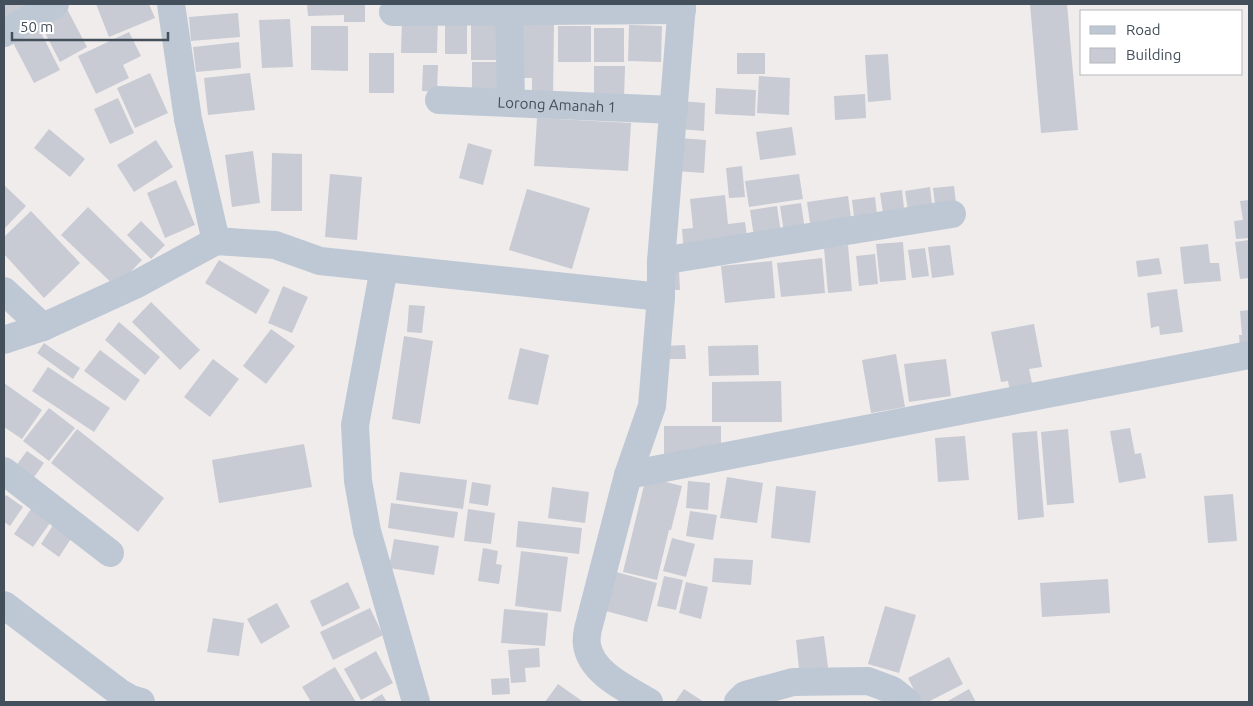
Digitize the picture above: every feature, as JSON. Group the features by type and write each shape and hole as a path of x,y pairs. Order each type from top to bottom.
{"street":[{"path":"4,33 55,4"},
{"path":"171,4 188,119 216,241"},
{"path":"508,7 511,103"},
{"path":"393,12 436,8 682,7 661,261 661,297 652,406 628,475 588,629 586,644 591,657 604,674 649,702"},
{"name":"Lorong Amanah 1","path":"439,100 674,110"},
{"path":"661,261 952,214"},
{"path":"4,340 43,327 137,284 216,241 275,245 320,261 661,297"},
{"path":"384,268 355,425 358,481 367,530 416,702"},
{"path":"4,291 43,327"},
{"path":"628,475 1249,355"},
{"path":"4,471 110,553"},
{"path":"4,605 119,692 141,702"},
{"path":"738,702 745,695 794,682 868,682 892,690 907,702"}],"building":[{"path":"4,4 29,4 5,19"},
{"path":"96,4 149,4 155,18 109,37"},
{"path":"307,4 365,4 365,22 344,22 344,15 308,16"},
{"path":"1030,4 1067,4 1078,130 1041,133"},
{"path":"67,9 87,47 60,62 40,23"},
{"path":"238,13 240,37 191,41 189,17"},
{"path":"402,18 438,19 437,53 401,53"},
{"path":"290,19 293,67 262,68 259,20"},
{"path":"445,21 467,21 467,54 445,54"},
{"path":"36,23 60,70 34,83 10,37"},
{"path":"471,23 503,24 503,60 471,60"},
{"path":"522,23 554,24 553,98 532,97 532,78 522,78"},
{"path":"629,25 662,26 661,62 628,61"},
{"path":"311,26 348,26 348,71 311,70"},
{"path":"558,26 591,26 591,62 558,62"},
{"path":"594,28 624,28 624,62 594,62"},
{"path":"129,32 141,56 123,65 129,78 96,94 78,56"},
{"path":"239,42 241,68 196,72 193,47"},
{"path":"369,53 394,53 394,93 369,93"},
{"path":"737,53 765,53 765,74 737,74"},
{"path":"888,54 891,100 868,102 865,55"},
{"path":"472,62 505,62 505,100 472,99"},
{"path":"423,65 438,65 437,92 422,91"},
{"path":"594,66 625,66 624,100 594,100"},
{"path":"150,73 168,113 135,128 117,88"},
{"path":"250,73 255,110 208,115 204,78"},
{"path":"759,76 790,78 789,115 757,113"},
{"path":"716,88 756,90 755,116 715,114"},
{"path":"865,94 866,118 835,120 834,96"},
{"path":"118,98 134,133 110,144 94,109"},
{"path":"680,101 705,103 704,131 679,129"},
{"path":"537,118 631,123 628,171 534,166"},
{"path":"792,127 796,155 760,160 756,132"},
{"path":"49,129 85,159 70,177 34,148"},
{"path":"679,138 706,140 704,173 676,171"},
{"path":"156,140 173,167 134,192 117,165"},
{"path":"468,143 492,150 483,185 459,178"},
{"path":"253,151 260,203 232,207 225,155"},
{"path":"272,153 302,154 302,211 271,211"},
{"path":"742,166 745,197 729,198 726,168"},
{"path":"330,174 362,177 357,240 325,237"},
{"path":"799,174 803,199 749,207 745,181"},
{"path":"176,180 195,225 165,238 147,193"},
{"path":"4,185 26,206 4,229"},
{"path":"954,186 957,211 936,213 933,188"},
{"path":"930,187 933,213 909,217 905,191"},
{"path":"527,189 590,208 572,269 509,250"},
{"path":"902,190 905,217 884,220 880,193"},
{"path":"725,195 728,224 745,222 748,245 684,253 682,229 693,228 690,199"},
{"path":"848,196 852,225 811,230 807,202"},
{"path":"875,197 878,224 855,226 852,200"},
{"path":"1249,200 1249,238 1236,239 1234,221 1243,220 1240,201"},
{"path":"801,203 805,230 784,233 780,206"},
{"path":"777,206 781,233 754,237 750,210"},
{"path":"88,207 142,260 116,287 61,235"},
{"path":"31,211 80,263 44,298 4,254 4,237"},
{"path":"141,221 165,245 151,259 127,235"},
{"path":"1249,240 1249,278 1240,279 1235,242"},
{"path":"903,242 906,280 880,282 876,244"},
{"path":"1208,244 1210,263 1219,263 1221,281 1184,284 1180,247"},
{"path":"848,245 852,291 828,293 824,248"},
{"path":"950,245 954,275 932,278 928,247"},
{"path":"925,248 929,276 912,278 908,250"},
{"path":"875,254 878,284 859,286 856,256"},
{"path":"822,258 825,293 781,297 777,263"},
{"path":"1159,258 1162,274 1138,277 1136,261"},
{"path":"219,260 270,290 256,314 205,283"},
{"path":"772,261 775,298 725,303 721,266"},
{"path":"679,271 680,290 669,290 668,272"},
{"path":"283,286 308,297 292,333 268,323"},
{"path":"1177,289 1183,332 1160,335 1159,326 1151,328 1147,293"},
{"path":"151,302 200,350 180,370 132,322"},
{"path":"409,305 425,306 422,333 407,332"},
{"path":"1249,310 1249,348 1240,349 1239,335 1242,335 1240,311"},
{"path":"119,322 160,357 145,375 105,340"},
{"path":"1034,324 1042,367 1029,369 1033,388 1010,392 1008,381 1001,382 991,332"},
{"path":"271,329 295,346 266,384 243,366"},
{"path":"404,336 433,341 420,424 392,419"},
{"path":"44,343 80,368 73,379 37,353"},
{"path":"685,345 686,359 666,359 665,346"},
{"path":"758,345 759,375 709,376 708,346"},
{"path":"520,348 549,355 538,405 508,399"},
{"path":"100,350 140,380 125,401 84,371"},
{"path":"896,354 905,407 871,413 862,360"},
{"path":"213,359 239,379 210,417 184,397"},
{"path":"946,359 951,396 909,402 904,364"},
{"path":"48,367 110,408 94,432 32,391"},
{"path":"781,381 782,422 712,422 712,382"},
{"path":"4,383 42,410 22,439 4,427"},
{"path":"49,408 75,428 49,461 23,441"},
{"path":"664,426 721,426 721,454 664,454"},
{"path":"1130,428 1135,454 1141,453 1146,478 1119,483 1110,431"},
{"path":"77,429 164,498 138,532 51,463"},
{"path":"1068,429 1074,503 1047,505 1041,432"},
{"path":"1037,431 1044,517 1018,520 1012,433"},
{"path":"965,436 969,480 938,482 935,438"},
{"path":"304,444 312,487 219,503 212,460"},
{"path":"27,451 44,463 32,480 15,467"},
{"path":"400,472 467,480 463,509 396,500"},
{"path":"646,477 682,486 657,580 623,572"},
{"path":"727,477 763,483 757,523 720,518"},
{"path":"688,481 710,483 708,510 686,508"},
{"path":"472,482 491,485 488,506 469,503"},
{"path":"776,486 816,491 810,543 771,538"},
{"path":"552,487 589,492 585,523 548,518"},
{"path":"1233,494 1237,541 1208,543 1204,496"},
{"path":"6,495 23,507 10,526 4,522 4,498"},
{"path":"391,503 458,512 454,538 388,528"},
{"path":"31,509 50,523 33,547 14,534"},
{"path":"468,509 495,513 491,544 464,541"},
{"path":"690,511 717,515 713,540 686,536"},
{"path":"518,521 582,528 579,554 516,547"},
{"path":"55,522 74,534 59,557 41,544"},
{"path":"672,538 695,544 686,577 663,571"},
{"path":"394,539 439,546 434,575 389,568"},
{"path":"483,548 498,551 496,564 502,565 499,584 478,581"},
{"path":"521,551 568,557 561,612 515,606"},
{"path":"714,558 753,560 751,585 712,582"},
{"path":"616,572 657,583 647,622 606,611"},
{"path":"664,576 683,580 676,610 657,606"},
{"path":"1108,579 1110,613 1042,617 1040,583"},
{"path":"348,582 360,608 322,627 310,601"},
{"path":"686,582 708,587 701,619 679,613"},
{"path":"277,603 290,627 261,644 247,619"},
{"path":"885,606 916,615 899,673 868,664"},
{"path":"370,608 383,635 333,660 320,632"},
{"path":"504,609 548,613 545,646 501,643"},
{"path":"213,618 244,623 239,656 207,652"},
{"path":"824,636 829,675 800,678 796,640"},
{"path":"539,648 540,667 525,668 526,682 511,683 508,650"},
{"path":"376,651 393,683 361,700 344,669"},
{"path":"949,657 963,684 928,702 920,702 908,678"},
{"path":"335,667 356,702 311,702 302,687"},
{"path":"509,678 510,694 492,695 491,679"},
{"path":"558,684 582,701 545,702"},
{"path":"684,689 704,702 675,702"},
{"path":"969,689 976,702 946,702"},
{"path":"382,694 387,702 369,702"}]}
